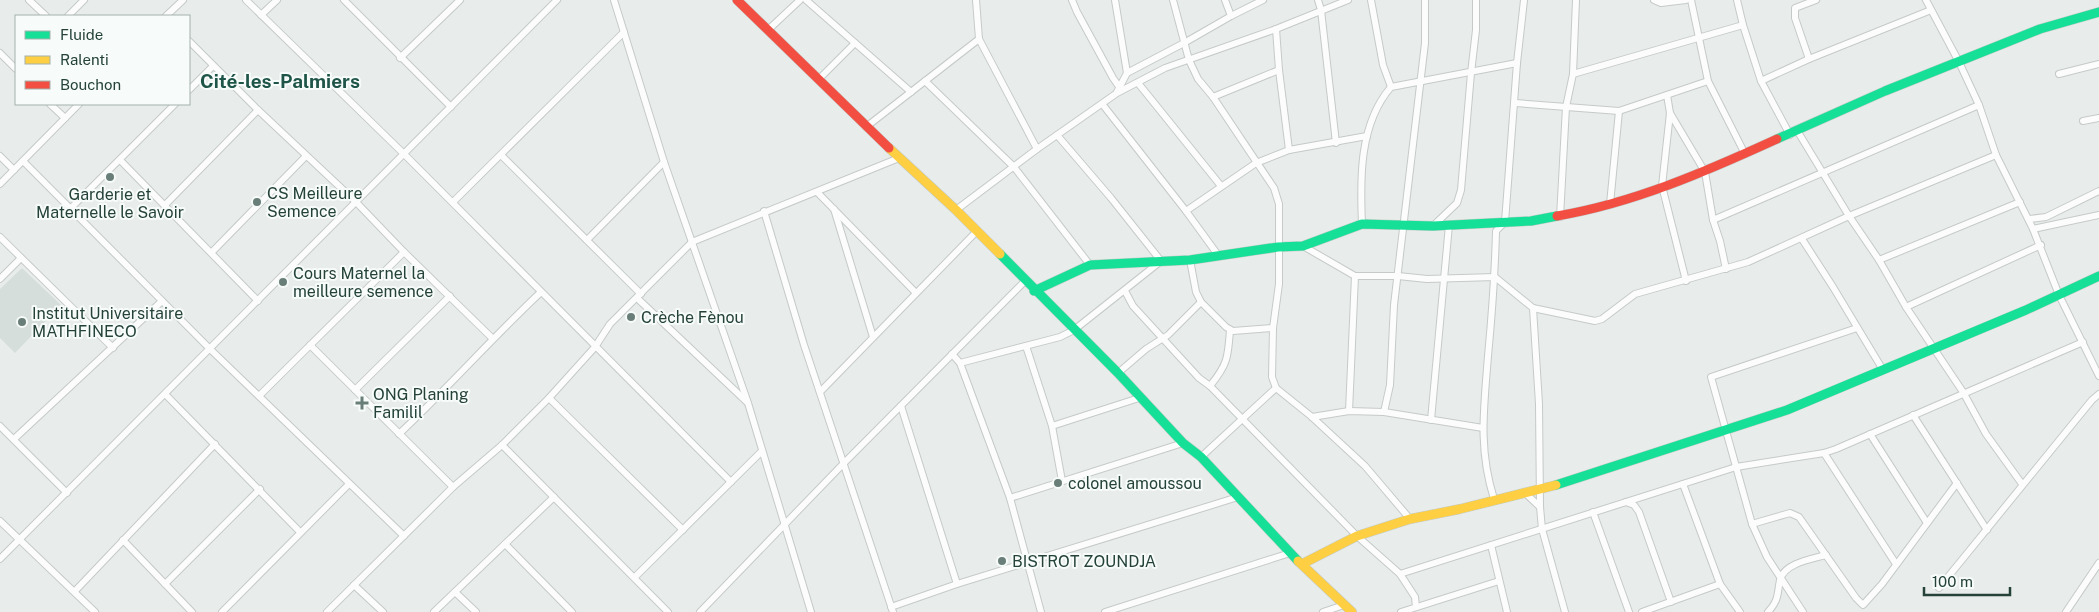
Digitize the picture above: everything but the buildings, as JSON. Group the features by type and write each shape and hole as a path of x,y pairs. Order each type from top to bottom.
{"street":[{"path":"29,0 45,15"},
{"path":"69,15 84,0"},
{"path":"167,15 182,0"},
{"path":"246,0 453,202 731,482"},
{"path":"261,14 276,0"},
{"path":"344,0 451,107"},
{"path":"400,58 460,0"},
{"path":"0,559 558,0"},
{"path":"614,0 664,162 748,403 761,452 812,612"},
{"path":"737,0 899,158 956,210 1118,374 1183,443 1201,457 1290,553 1352,612"},
{"path":"768,30 800,0"},
{"path":"806,0 911,92"},
{"path":"976,0 980,39 1037,149"},
{"path":"1072,0 1118,90"},
{"path":"1115,0 1127,73"},
{"path":"1173,0 1188,60 1198,79 1213,97 1274,188 1279,204 1279,284 1273,328 1272,377 1276,388 1312,417 1365,466 1410,519"},
{"path":"1225,0 1230,16"},
{"path":"956,210 1037,149 1103,104 1118,90 1127,73 1230,16 1263,0"},
{"path":"1318,0 1321,10 1336,143"},
{"path":"1118,90 1138,83 1165,68 1276,29 1348,0"},
{"path":"1371,0 1383,65 1391,87"},
{"path":"1384,412 1390,385 1403,226 1425,43 1425,0"},
{"path":"1433,226 1457,203 1461,190 1476,30 1476,0"},
{"path":"1494,499 1484,461 1483,428 1496,230 1505,222 1517,63 1524,0"},
{"path":"1560,217 1566,107 1573,74 1576,0"},
{"path":"1654,0 1661,3 1686,0"},
{"path":"1691,0 1708,81 1745,154"},
{"path":"1738,0 1743,25 1761,81 1879,260 1906,307 1963,392 1986,434 2022,484"},
{"path":"1809,59 1795,18 1795,8 1816,0"},
{"path":"1926,0 1959,62 1978,105 1996,155 2029,219 2041,245 2059,295 2099,376"},
{"path":"1761,81 1809,59 1931,10"},
{"path":"1034,291 1090,264 1190,260 1278,247 1304,246 1362,224 1433,226 1531,221 1589,211 1704,172 1885,91 2040,29 2099,12"},
{"path":"1573,74 1743,25"},
{"path":"1276,29 1278,70 1289,150"},
{"path":"453,202 624,32"},
{"path":"866,126 980,39"},
{"path":"190,42 258,110 356,202 492,338"},
{"path":"819,79 856,43"},
{"path":"0,53 15,68"},
{"path":"1362,224 1360,184 1367,136 1381,98 1391,87 1517,63"},
{"path":"2059,74 2099,64"},
{"path":"190,89 213,66"},
{"path":"1213,97 1278,70"},
{"path":"925,81 1014,167 1090,264"},
{"path":"1515,103 1619,112 1708,81"},
{"path":"1138,83 1221,186"},
{"path":"1667,95 1670,113 1662,186 1686,281"},
{"path":"1103,104 1186,211 1218,256"},
{"path":"51,105 65,118"},
{"path":"0,184 78,105"},
{"path":"70,209 174,105"},
{"path":"1713,220 1978,105"},
{"path":"165,204 258,110"},
{"path":"1610,204 1619,112"},
{"path":"1670,113 1704,172 1713,220 1726,269"},
{"path":"2083,121 2099,118"},
{"path":"1057,135 1111,198 1161,261"},
{"path":"1186,211 1256,162 1289,150 1367,136"},
{"path":"501,155 639,296 748,403"},
{"path":"1304,246 1355,276 1398,276 1427,279 1494,277 1533,308 1595,321 1602,319 1635,294 1726,269 1802,239 1849,216 1996,155"},
{"path":"0,156 14,170"},
{"path":"212,252 306,156"},
{"path":"327,612 453,487 502,445 549,398 595,347 610,324 692,242 764,211 817,192 899,158"},
{"path":"120,160 258,301"},
{"path":"23,161 210,349 404,536"},
{"path":"586,240 664,162"},
{"path":"2029,219 2046,217 2099,191"},
{"path":"817,192 916,293"},
{"path":"1879,260 2020,202"},
{"path":"834,208 873,337"},
{"path":"764,211 820,392 892,609 957,584 1238,497"},
{"path":"2033,229 2099,215"},
{"path":"1431,420 1449,225"},
{"path":"820,392 976,232"},
{"path":"0,237 113,348"},
{"path":"1802,239 1883,370"},
{"path":"1906,307 2041,245"},
{"path":"259,396 404,252"},
{"path":"0,279 21,258"},
{"path":"1190,260 1196,292 1201,302 1230,330 1273,328"},
{"path":"960,363 1060,337 1074,330 1161,261"},
{"path":"1350,411 1355,276"},
{"path":"1302,564 1357,536 1410,519 1460,509 1614,467 1787,410 1934,349 2099,276"},
{"path":"700,612 844,463 1025,281"},
{"path":"1125,291 1133,306 1199,378 1210,386 1357,536 1400,574 1415,597 1416,607"},
{"path":"399,434 449,387 492,338 541,292"},
{"path":"354,390 450,296"},
{"path":"14,439 162,301"},
{"path":"1118,374 1146,349 1162,339 1201,302"},
{"path":"1533,308 1539,404 1542,529 1565,612"},
{"path":"1803,612 1760,544 1752,524 1711,377 1803,348 1857,328"},
{"path":"1210,386 1223,370 1226,363 1230,330"},
{"path":"1400,574 1736,467 1824,454 1963,392 2082,342"},
{"path":"310,346 453,487"},
{"path":"1026,346 1052,426 1062,482"},
{"path":"952,354 960,363 1010,498 1042,612"},
{"path":"1201,457 1276,388"},
{"path":"166,394 300,532"},
{"path":"1939,588 2022,484 2099,394"},
{"path":"549,398 683,530"},
{"path":"1052,426 1139,398"},
{"path":"901,406 957,584"},
{"path":"1312,417 1350,411 1384,412 1483,428"},
{"path":"1913,415 1987,530"},
{"path":"0,426 67,493"},
{"path":"1870,434 1927,523"},
{"path":"1010,498 1183,443"},
{"path":"75,591 215,444"},
{"path":"502,445 668,612"},
{"path":"635,577 761,452"},
{"path":"1824,454 1896,564"},
{"path":"1752,524 1790,513 1799,517 1856,598 1863,605 1872,597 1957,483"},
{"path":"222,612 349,484"},
{"path":"1683,484 1720,584 1740,612"},
{"path":"165,584 260,489"},
{"path":"1524,492 1540,507"},
{"path":"434,612 554,498"},
{"path":"1626,502 1634,504 1639,512 1671,602"},
{"path":"1593,512 1629,612"},
{"path":"0,521 95,612"},
{"path":"123,540 192,612"},
{"path":"505,544 572,612"},
{"path":"1491,545 1508,612"},
{"path":"1109,611 1290,553"},
{"path":"1768,612 1779,596 1780,578 1790,567 1826,555"},
{"path":"2066,612 2098,566"},
{"path":"1402,612 1499,581"},
{"path":"1642,612 1720,584"},
{"path":"354,585 383,612"},
{"path":"455,592 476,612"},
{"path":"1323,612 1344,605"}],"shaded area":[{"name":"Institut Universitaire MATHFINECO","path":"22,268 61,305 15,353 0,338 0,289"}],"traffic: fast":[{"path":"1777,139 1885,91 2040,29 2099,12"},
{"path":"1034,291 1090,265 1190,260 1278,247 1303,246 1362,224 1433,226 1531,221 1557,216"},
{"path":"1000,254 1118,373 1183,443 1201,457 1298,561"},
{"path":"1556,485 1787,410 2026,310 2099,276"}],"traffic: slow":[{"path":"889,148 1000,254"},
{"path":"1302,564 1357,536 1410,519 1460,509 1556,485"},
{"path":"1298,561 1352,612"}],"traffic: jam":[{"path":"737,0 889,148"},
{"path":"1557,216 1614,203 1670,185 1777,139"}],"place":[{"name":"Garderie et Maternelle le Savoir","path":"110,177"},
{"name":"CS Meilleure Semence","path":"257,202"},
{"name":"Cours Maternel la meilleure semence","path":"283,282"},
{"name":"Crèche Fènou","path":"631,317"},
{"name":"Institut Universitaire MATHFINECO","path":"22,322"},
{"name":"ONG Planing Familil","path":"362,403"},
{"name":"colonel amoussou","path":"1058,483"},
{"name":"BISTROT ZOUNDJA","path":"1002,561"}],"district":[{"name":"Cité-les-Palmiers","path":"280,81"}]}
